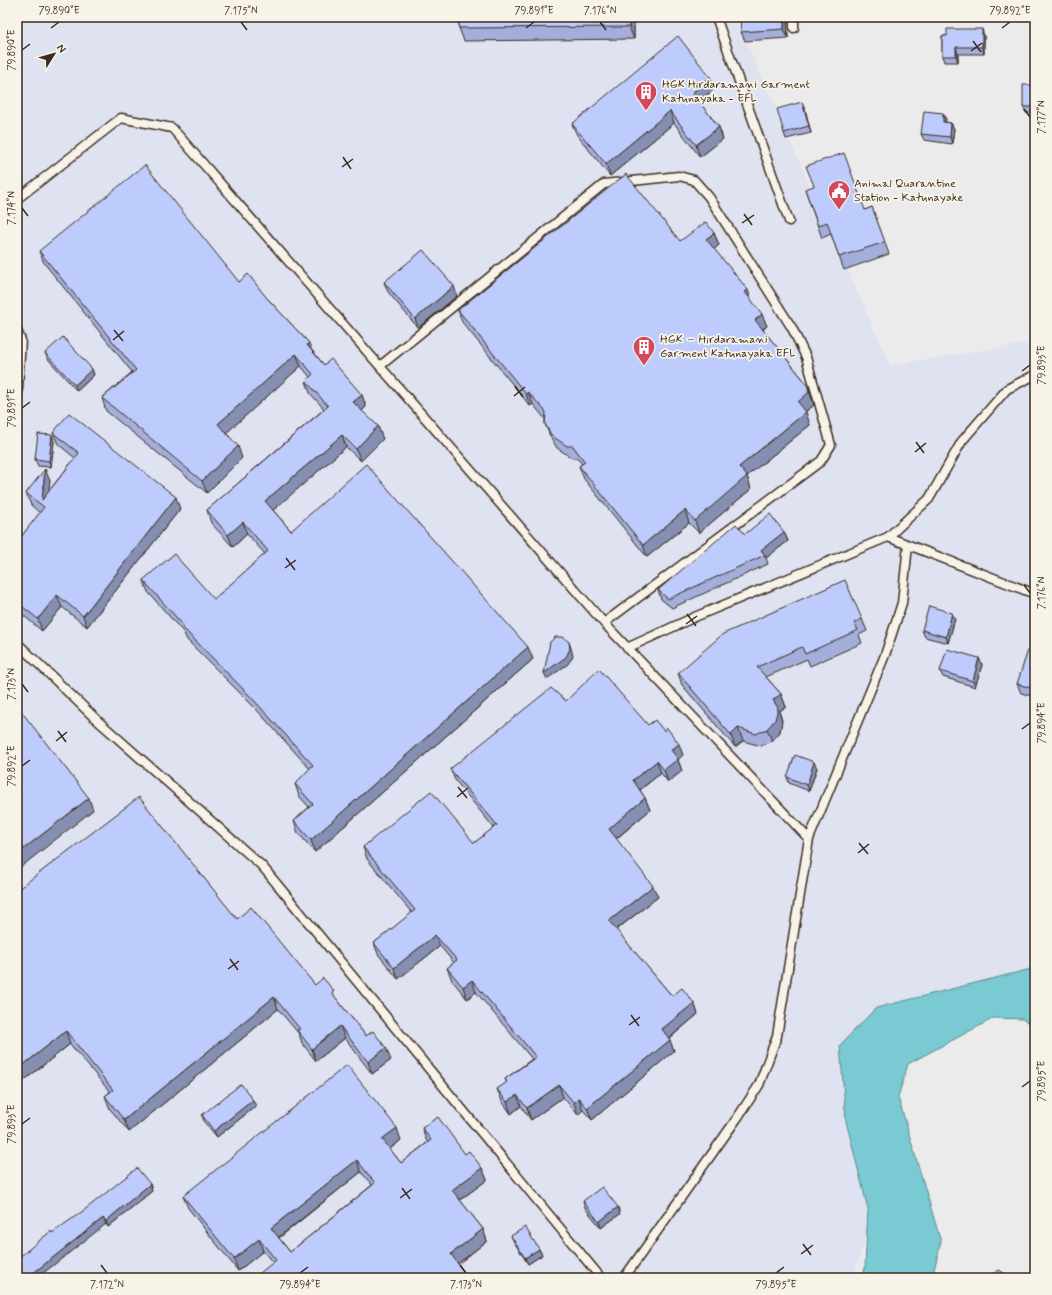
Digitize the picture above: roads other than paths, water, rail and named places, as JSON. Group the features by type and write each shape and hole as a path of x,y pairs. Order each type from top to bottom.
{"lane":[{"path":"716,17 789,221"},
{"path":"794,17 794,28"},
{"path":"17,199 121,118 172,128 604,623 809,839"},
{"path":"380,366 604,184 678,176 694,180 708,197 792,328 806,357 832,445 821,461 604,623"},
{"path":"17,331 21,340 17,404"},
{"path":"627,648 697,616 888,537 929,499 962,441 1007,389 1035,375"},
{"path":"888,537 1035,594"},
{"path":"624,1278 759,1085 777,1036 809,839 885,655 902,603 908,545"},
{"path":"17,643 98,720 262,866 601,1278"}],"water":[{"path":"1035,968 1035,1026 1022,1019 994,1018 908,1064 898,1097 941,1242 932,1278 863,1278 868,1209 846,1121 840,1045 876,1008"}],"place":[{"name":"HGK Hirdaramani Garment Katunayaka - EFL","path":"646,112"},
{"name":"Animal Quarantine Station - Katunayake","path":"839,210"},
{"name":"HGK – Hirdaramani Garment Katunayaka EFL","path":"644,366"}]}
